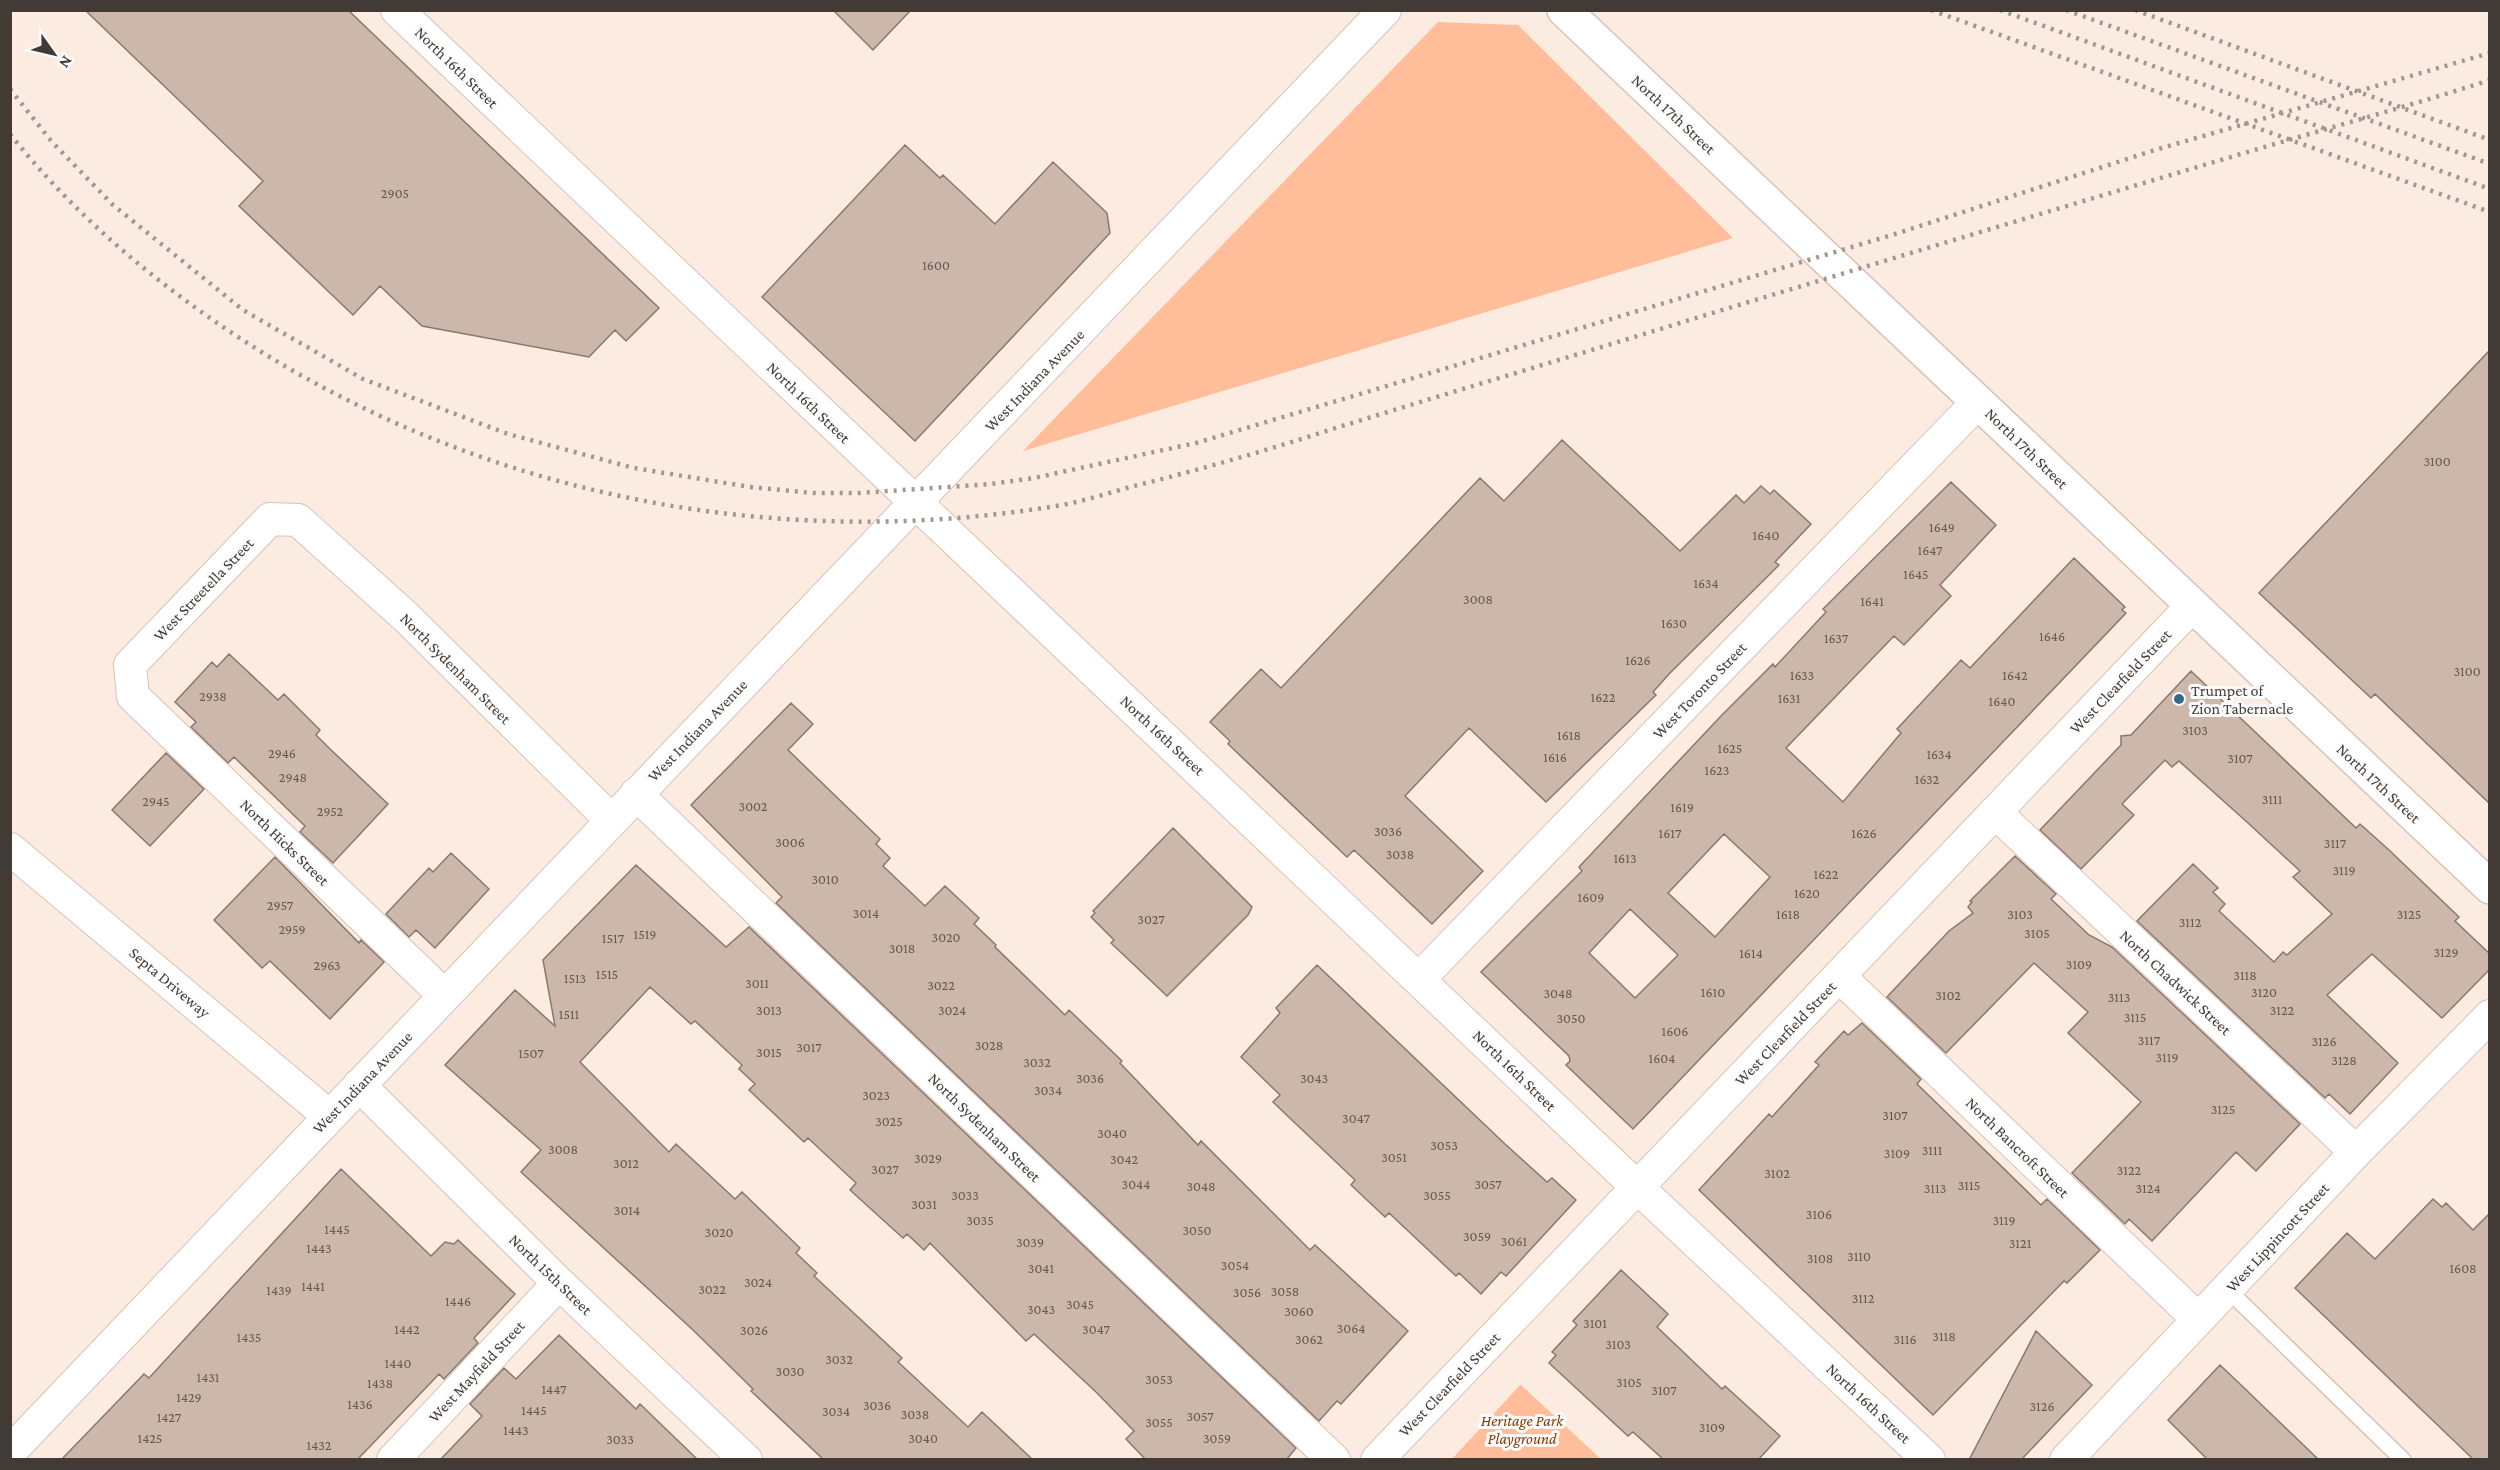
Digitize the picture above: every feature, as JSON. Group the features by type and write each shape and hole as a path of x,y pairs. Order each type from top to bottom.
{"street":[{"name":"North 16th Street","path":"397,10 1637,1188 1929,1460"},
{"name":"West Indiana Avenue","path":"10,1452 1385,10"},
{"name":"North 17th Street","path":"1563,10 2490,887"},
{"name":"West Toronto Street","path":"1419,979 1978,402"},
{"name":"West Streetella Street","path":"132,684 130,665 270,519 298,520"},
{"name":"North Sydenham Street","path":"298,520 406,617 611,820"},
{"name":"West Clearfield Street","path":"1377,1460 2192,606"},
{"name":"North Hicks Street","path":"132,684 133,696 445,996"},
{"name":"North Sydenham Street","path":"636,794 1334,1460"},
{"name":"North Chadwick Street","path":"1995,812 2356,1152"},
{"name":"Septa Driveway","path":"10,849 329,1116"},
{"name":"North Bancroft Street","path":"1839,975 2198,1319"},
{"name":"West Lippincott Street","path":"2066,1460 2356,1152 2490,1016"},
{"name":"North 15th Street","path":"359,1085 559,1283 745,1459"},
{"name":"West Mayfield Street","path":"393,1460 559,1283"}],"lane":[{"path":"2228,1290 2403,1460"}],"green space":[{"path":"1438,22 1518,25 1733,238 1023,451"},
{"name":"Heritage Park Playground","path":"1521,1385 1601,1459 1452,1459"}],"building":[{"path":"85,10 348,10 659,308 626,341 615,330 589,357 422,326 380,286 353,315 239,206 263,181"},
{"path":"833,10 911,10 873,50"},
{"path":"905,145 940,178 943,175 995,224 1053,162 1107,213 1110,233 915,441 762,297"},
{"path":"2490,350 2490,804 2375,694 2371,698 2259,593"},
{"path":"1562,440 1680,551 1736,495 1744,503 1761,486 1770,494 1774,490 1811,524 1775,562 1779,565 1670,673 1653,692 1656,695 1546,802 1469,728 1405,796 1483,871 1432,924 1354,850 1347,857 1228,744 1230,741 1210,722 1261,669 1281,688 1480,478 1504,501"},
{"path":"1951,482 1996,525 1940,585 1951,596 1904,645 1894,636 1786,748 1843,802 1901,733 1897,729 1961,660 1970,668 2074,558 2125,607 2122,610 2126,613 1633,1129 1566,1065 1570,1061 1569,1056 1481,972 1582,871 1579,867 1721,716 1773,664 1775,667 1826,612 1823,609","holes":["1724,834 1770,877 1715,937 1668,893","1630,909 1678,955 1635,998 1589,953"]},
{"path":"229,654 278,700 284,694 320,730 316,735 388,804 333,863 300,832 305,826 234,757 228,763 191,727 196,722 175,702 212,662 217,667"},
{"path":"2191,671 2356,828 2360,824 2389,850 2459,917 2455,921 2490,954 2490,969 2442,1018 2372,954 2327,995 2398,1063 2350,1114 2329,1094 2325,1098 2137,921 2193,864 2218,888 2213,892 2225,904 2219,911 2274,962 2283,952 2287,955 2332,914 2293,877 2300,871 2248,823 2179,761 2172,767 2165,760 2122,804 2134,815 2081,869 2040,830 2121,745 2121,736 2131,735"},
{"path":"791,703 813,724 788,750 880,839 876,844 890,858 883,866 925,906 945,886 979,918 974,924 996,945 995,947 1065,1015 1069,1010 1122,1061 1120,1063 1198,1145 1201,1141 1310,1250 1315,1245 1408,1331 1341,1404 1337,1401 1319,1421 776,903 782,897 691,805"},
{"path":"166,753 204,789 150,846 112,810"},
{"path":"1173,828 1252,907 1248,915 1167,996 1111,943 1114,940 1091,917 1095,913 1093,911"},
{"path":"451,853 489,889 435,948 416,930 409,937 386,914 429,868 433,872"},
{"path":"2015,856 2056,894 2051,899 2089,935 2112,947 2300,1124 2256,1171 2236,1152 2152,1241 2129,1219 2125,1224 2072,1173 2141,1102 2068,1033 2088,1012 2034,963 1946,1053 1887,997 1949,931 1973,913 1968,907 1972,902 1970,901"},
{"path":"275,857 359,943 361,940 384,962 330,1019 270,961 262,968 214,920"},
{"path":"636,865 726,947 749,927 1296,1448 1286,1460 1146,1460 1126,1439 1134,1431 1097,1393 1034,1334 1026,1341 930,1243 924,1250 907,1234 903,1238 850,1190 856,1183 808,1138 804,1142 749,1090 755,1084 739,1069 742,1065 695,1021 691,1024 650,987 580,1062 669,1152 676,1144 735,1199 742,1192 800,1248 796,1253 817,1273 814,1276 902,1358 898,1362 968,1427 982,1412 1033,1460 824,1460 751,1391 753,1389 693,1330 521,1172 541,1150 445,1065 515,990 555,1026 543,960"},
{"path":"1317,965 1505,1144 1547,1182 1552,1178 1576,1200 1506,1276 1501,1272 1481,1294 1459,1273 1456,1276 1389,1213 1385,1217 1351,1185 1355,1180 1273,1102 1280,1095 1241,1057 1280,1013 1276,1008"},
{"path":"1862,1023 1921,1079 1917,1084 2041,1205 2047,1199 2100,1250 2067,1283 2064,1281 1933,1415 1699,1190 1769,1114 1772,1117 1819,1065 1815,1062 1844,1031 1848,1035"},
{"path":"341,1169 431,1256 445,1242 454,1244 458,1240 515,1294 474,1338 478,1343 444,1379 439,1374 357,1460 61,1460 144,1374 149,1378"},
{"path":"2433,1199 2442,1207 2446,1203 2473,1230 2490,1213 2490,1460 2474,1460 2295,1288 2347,1233 2375,1259"},
{"path":"1621,1270 1668,1314 1657,1327 1722,1389 1725,1386 1780,1436 1758,1460 1664,1460 1633,1432 1628,1436 1549,1363 1556,1355 1552,1352 1577,1325 1573,1321"},
{"path":"2036,1331 2092,1385 2021,1460 1969,1460"},
{"path":"559,1335 636,1409 640,1404 698,1460 440,1460 482,1416 470,1404 504,1368 516,1379"},
{"path":"2220,1365 2319,1460 2208,1460 2168,1420"}],"railway":[{"path":"1931,10 2490,212"},
{"path":"2000,10 2490,189"},
{"path":"2066,10 2490,164"},
{"path":"2135,10 2490,140"},
{"path":"10,89 52,142 113,205 243,310 363,379 508,434 634,468 750,487 813,493 860,493 991,484 1034,478 1196,443 1892,235 2155,150 2490,53"},
{"path":"10,134 87,218 173,291 270,357 373,413 481,457 592,490 706,511 822,521 939,519 1056,506 1211,466 2490,80"}],"place":[{"name":"Trumpet of Zion Tabernacle","path":"2179,699"}]}
